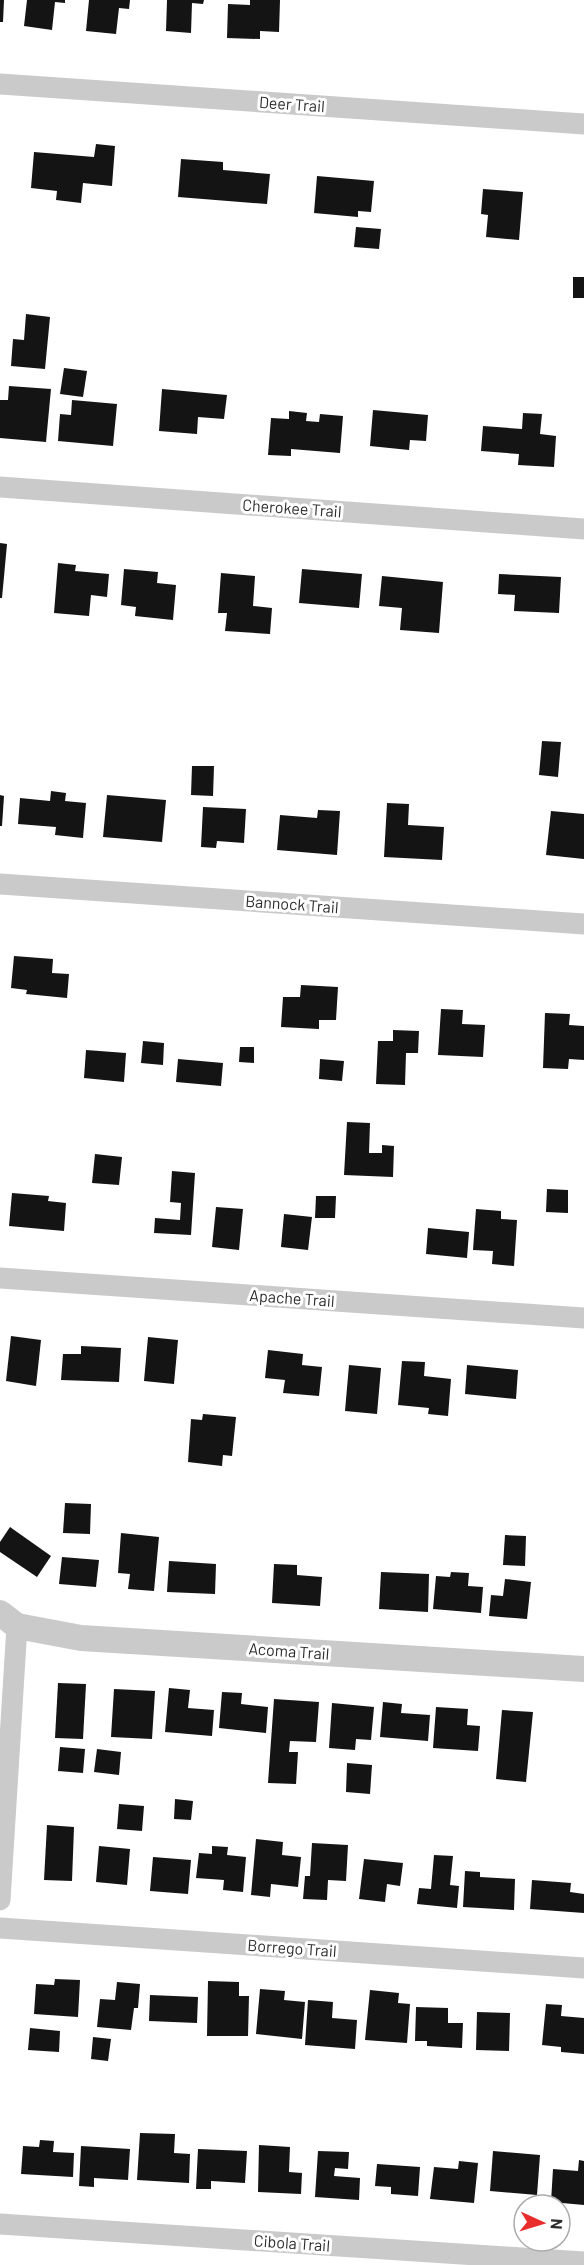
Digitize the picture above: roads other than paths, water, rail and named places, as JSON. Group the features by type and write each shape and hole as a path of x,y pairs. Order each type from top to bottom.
{"street":[{"name":"Deer Trail","path":"0,84 584,124"},
{"name":"Cherokee Trail","path":"0,487 584,529"},
{"name":"Bannock Trail","path":"0,884 584,924"},
{"name":"Apache Trail","path":"0,1278 584,1318"},
{"name":"Acoma Trail","path":"8,1620 81,1638 584,1669"},
{"path":"0,1900 8,1620"},
{"name":"Borrego Trail","path":"0,1928 584,1968"},
{"name":"Cibola Trail","path":"0,2224 584,2262"}]}
